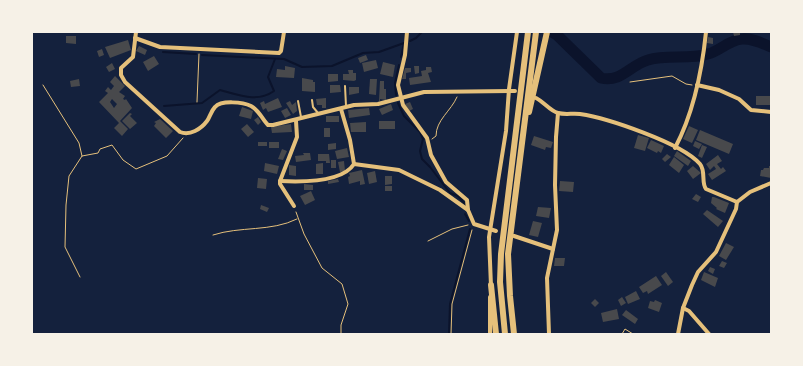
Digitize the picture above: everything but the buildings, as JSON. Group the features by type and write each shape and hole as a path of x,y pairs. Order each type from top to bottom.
{"main road":[{"path":"505,334 501,296 500,254 528,32"},
{"path":"514,334 508,254 536,32"},
{"path":"519,161 547,32"},
{"path":"491,285 496,334"}],"street":[{"path":"136,32 134,54 121,68 121,75 124,82 184,133 197,130 207,121 215,107 220,104 241,103 250,105 257,110 268,125 296,121 301,118 346,107 378,104 424,92 515,90"},
{"path":"135,38 160,47 279,53 281,51 284,32"},
{"path":"407,32 405,55 398,85 403,105 428,141 436,166 446,182 467,200 468,210 474,224 496,231"},
{"path":"490,334 490,228 506,131 509,89 517,32"},
{"path":"675,148 687,121 697,86 703,62 706,32"},
{"path":"697,86 719,90 739,99 751,110 771,112"},
{"path":"536,98 558,113 580,114 619,124 648,134 693,158 700,164 703,169 704,187 706,189 737,202"},
{"path":"341,109 350,140 354,164"},
{"path":"549,334 547,278 557,230 555,185 558,113"},
{"path":"294,206 280,184 280,181 297,137 296,121"},
{"path":"354,164 399,170 440,190 468,210"},
{"path":"280,181 302,181 329,178 342,175 354,164"},
{"path":"678,334 683,308 698,272 716,252 736,209 737,202 750,192 771,183"},
{"path":"514,236 552,249"},
{"path":"683,308 689,311 709,334"}],"lane":[{"path":"345,86 346,107"},
{"path":"312,100 313,107 319,114"},
{"path":"298,101 301,118"}],"path":[{"path":"197,102 199,49"},
{"path":"630,82 672,76 686,84 697,86"},
{"path":"43,85 80,143 82,156 69,176 66,205 65,248 80,276"},
{"path":"428,141 436,136 436,130 452,106 457,96 457,92"},
{"path":"82,156 98,153 100,149 112,144 123,160 136,169 167,156 183,139 184,133"},
{"path":"294,206 297,219 322,268 342,284 348,304 341,325 341,334"},
{"path":"213,235 228,230 284,225 297,219"},
{"path":"428,241 452,229 474,224 452,304 451,334"},
{"path":"622,334 625,329 633,334"}],"waterway":[{"path":"410,41 422,32"},
{"path":"552,32 557,35 601,78 608,79 620,76 642,62 648,60 663,57 700,56 712,53 737,40 753,40 771,47"},
{"path":"202,55 284,59 302,67 332,66 363,53 379,52 404,43"},
{"path":"401,57 404,43"},
{"path":"163,52 196,54"},
{"path":"164,106 202,103 220,90 248,97 261,97 268,95 274,91 268,77 275,59"},
{"path":"396,95 395,83 399,65"},
{"path":"398,103 404,116 420,132 423,139 420,151 422,159 450,193 458,196 465,204"},
{"path":"465,214 469,221"},
{"path":"449,334 450,304 470,229"}]}
